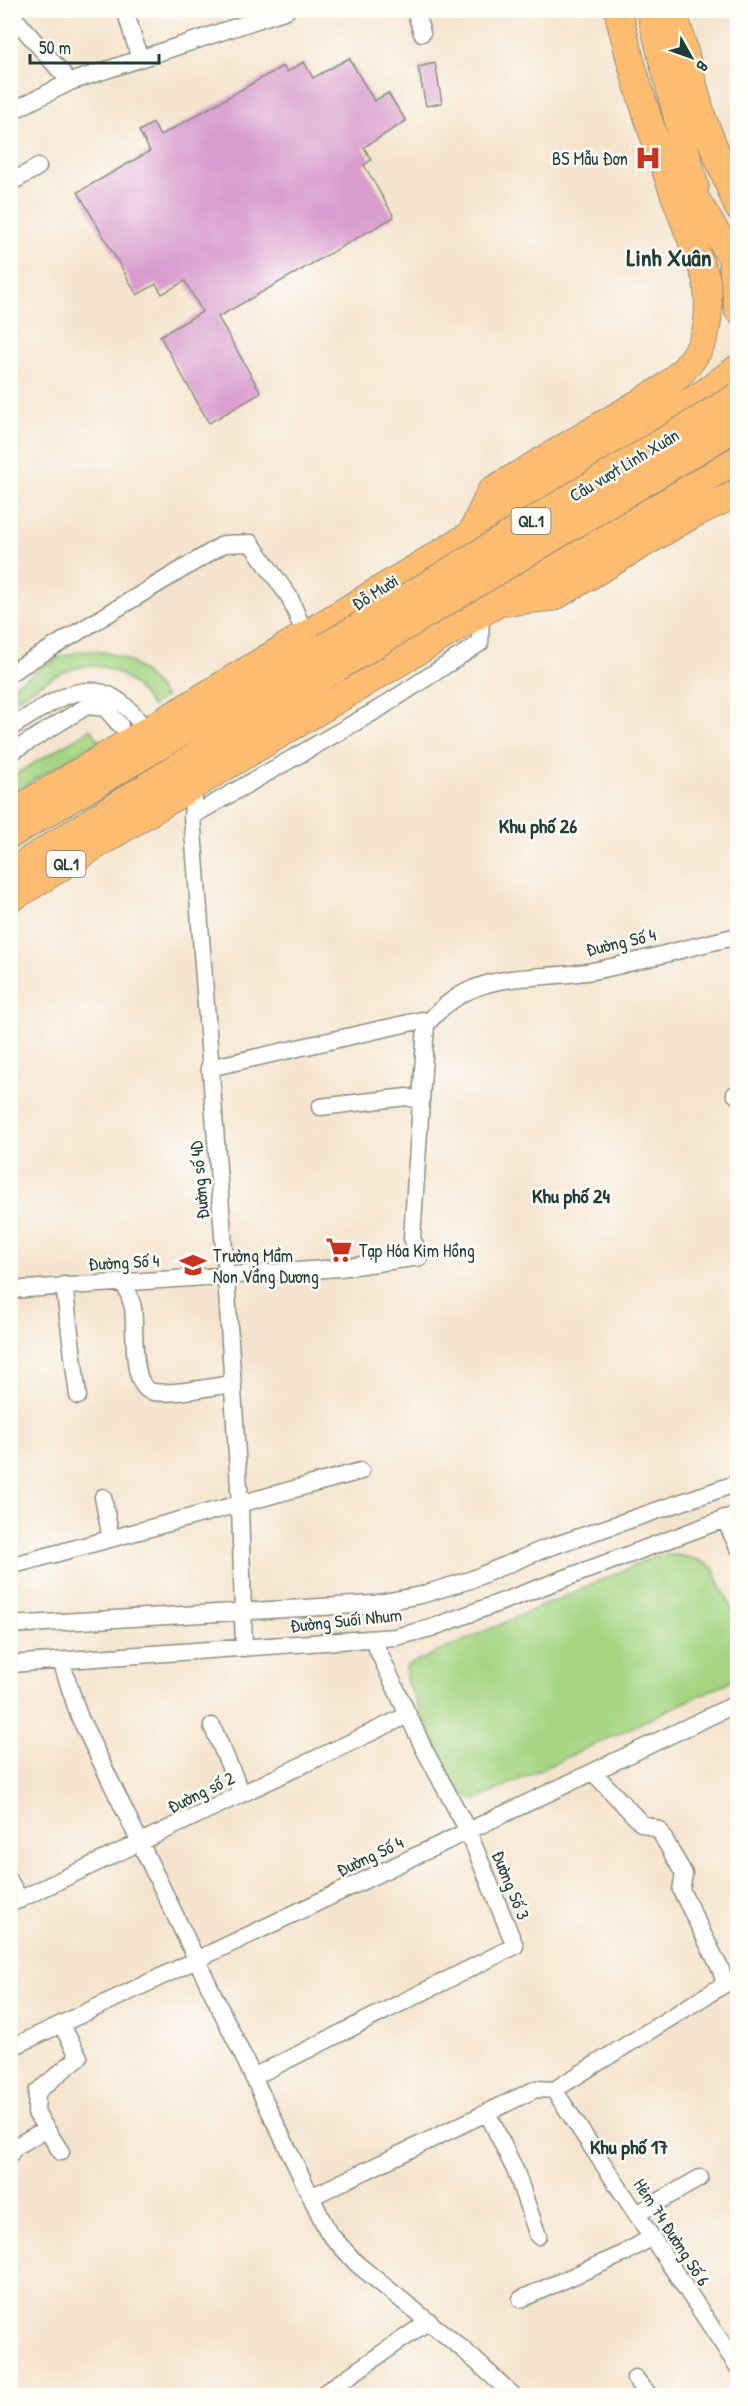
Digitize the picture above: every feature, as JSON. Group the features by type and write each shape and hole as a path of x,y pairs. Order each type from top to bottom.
{"highway":[{"path":"472,532 491,491 664,388 685,371 698,355 707,329 709,297 706,278 662,165 632,74 618,10"},
{"path":"631,10 676,170 736,263 738,309"},
{"path":"650,10 698,203"},
{"path":"673,10 703,120 738,207"},
{"path":"736,263 704,393 738,450"},
{"name":"Đỗ Mười","path":"10,872 225,737 323,649 472,532 704,393 738,368"},
{"name":"Cầu vượt Linh Xuân","path":"323,649 738,396"},
{"name":"Cầu vượt Linh Xuân","path":"323,649 738,426"},
{"name":"QL.1","path":"10,898 738,459"},
{"path":"490,608 554,597 690,516 738,493"},
{"name":"Đỗ Mười","path":"10,835 323,649"},
{"name":"Đỗ Mười","path":"10,814 323,649"},
{"path":"225,737 389,668"}],"street":[{"path":"125,10 140,59"},
{"path":"10,112 70,82 287,10"},
{"path":"415,10 422,33"},
{"path":"10,13 70,82"},
{"path":"10,183 38,166"},
{"path":"10,673 224,544 250,543 323,649"},
{"path":"185,814 377,710 480,643 490,608"},
{"path":"10,728 58,699 78,690 95,690 113,696 126,704 138,720"},
{"path":"10,753 87,706 105,708 120,725"},
{"name":"Đường số 4D","path":"194,799 185,814 226,1276 240,1504 241,1612 244,1648"},
{"name":"Đường Số 4","path":"426,1026 440,1008 478,986 528,976 601,970 738,936"},
{"path":"209,1068 422,1020 426,1026 421,1101 407,1097 320,1107"},
{"name":"Đường Số 4","path":"10,1290 340,1268 420,1257 412,1238 421,1101"},
{"path":"124,1282 133,1306 136,1374 143,1386 150,1391 169,1392 232,1384"},
{"path":"64,1285 78,1396"},
{"path":"10,1566 361,1471"},
{"path":"10,1626 373,1604 421,1595 471,1580 571,1539 738,1483"},
{"path":"103,1497 111,1539"},
{"path":"731,1516 738,1547"},
{"name":"Đường Suối Nhum","path":"10,1664 372,1640 431,1628 731,1516"},
{"name":"Đường Số 3","path":"253,2078 515,1946 468,1831 372,1640"},
{"path":"61,1661 79,1716 328,2232 357,2264 429,2321 514,2396"},
{"name":"Đường Số 4","path":"19,2043 738,1702"},
{"name":"Đường số 2","path":"15,1902 408,1715"},
{"path":"212,1726 242,1794"},
{"path":"311,2197 536,2089 554,2090 725,1984 721,1970 681,1890 684,1874 659,1830 641,1824 593,1772"},
{"path":"10,1882 15,1902"},
{"path":"61,2024 79,2057 37,2092 36,2113 61,2152"},
{"name":"Hẻm 74 Đường Số 6","path":"554,2090 738,2367"},
{"path":"487,2112 516,2172 538,2236"},
{"path":"10,2154 15,2147 46,2129"},
{"path":"10,2161 10,2168"},
{"path":"637,2214 700,2178"},
{"path":"521,2299 623,2254 652,2237"},
{"path":"320,2396 429,2321"},
{"path":"635,2378 651,2396"}],"green space":[{"path":"82,651 109,653 130,662 148,677 165,697 152,707 134,686 118,673 101,667 85,666 50,679 11,702 11,687 58,658"},
{"path":"91,729 99,741 11,794 11,777"},
{"path":"677,1555 699,1560 713,1568 737,1620 737,1678 476,1800 457,1793 406,1680 406,1666 656,1556"}],"building":[{"path":"349,58 374,101 388,93 406,121 364,147 371,160 364,165 394,217 218,317 261,393 209,423 160,336 202,312 185,281 162,294 156,284 137,295 78,192 150,151 139,131 153,123 160,136 283,66 287,72 304,62 313,78"},
{"path":"435,63 442,103 426,106 418,67"}],"place":[{"name":"BS Mẫu Đơn","path":"648,158"},
{"name":"Tạp Hóa Kim Hồng","path":"339,1250"},
{"name":"Trường Mầm Non Vầng Dương","path":"193,1265"}],"district":[{"name":"Linh Xuân","path":"669,257"},
{"name":"Khu phố 26","path":"538,825"},
{"name":"Khu phố 24","path":"571,1195"},
{"name":"Khu phố 17","path":"629,2146"}]}
